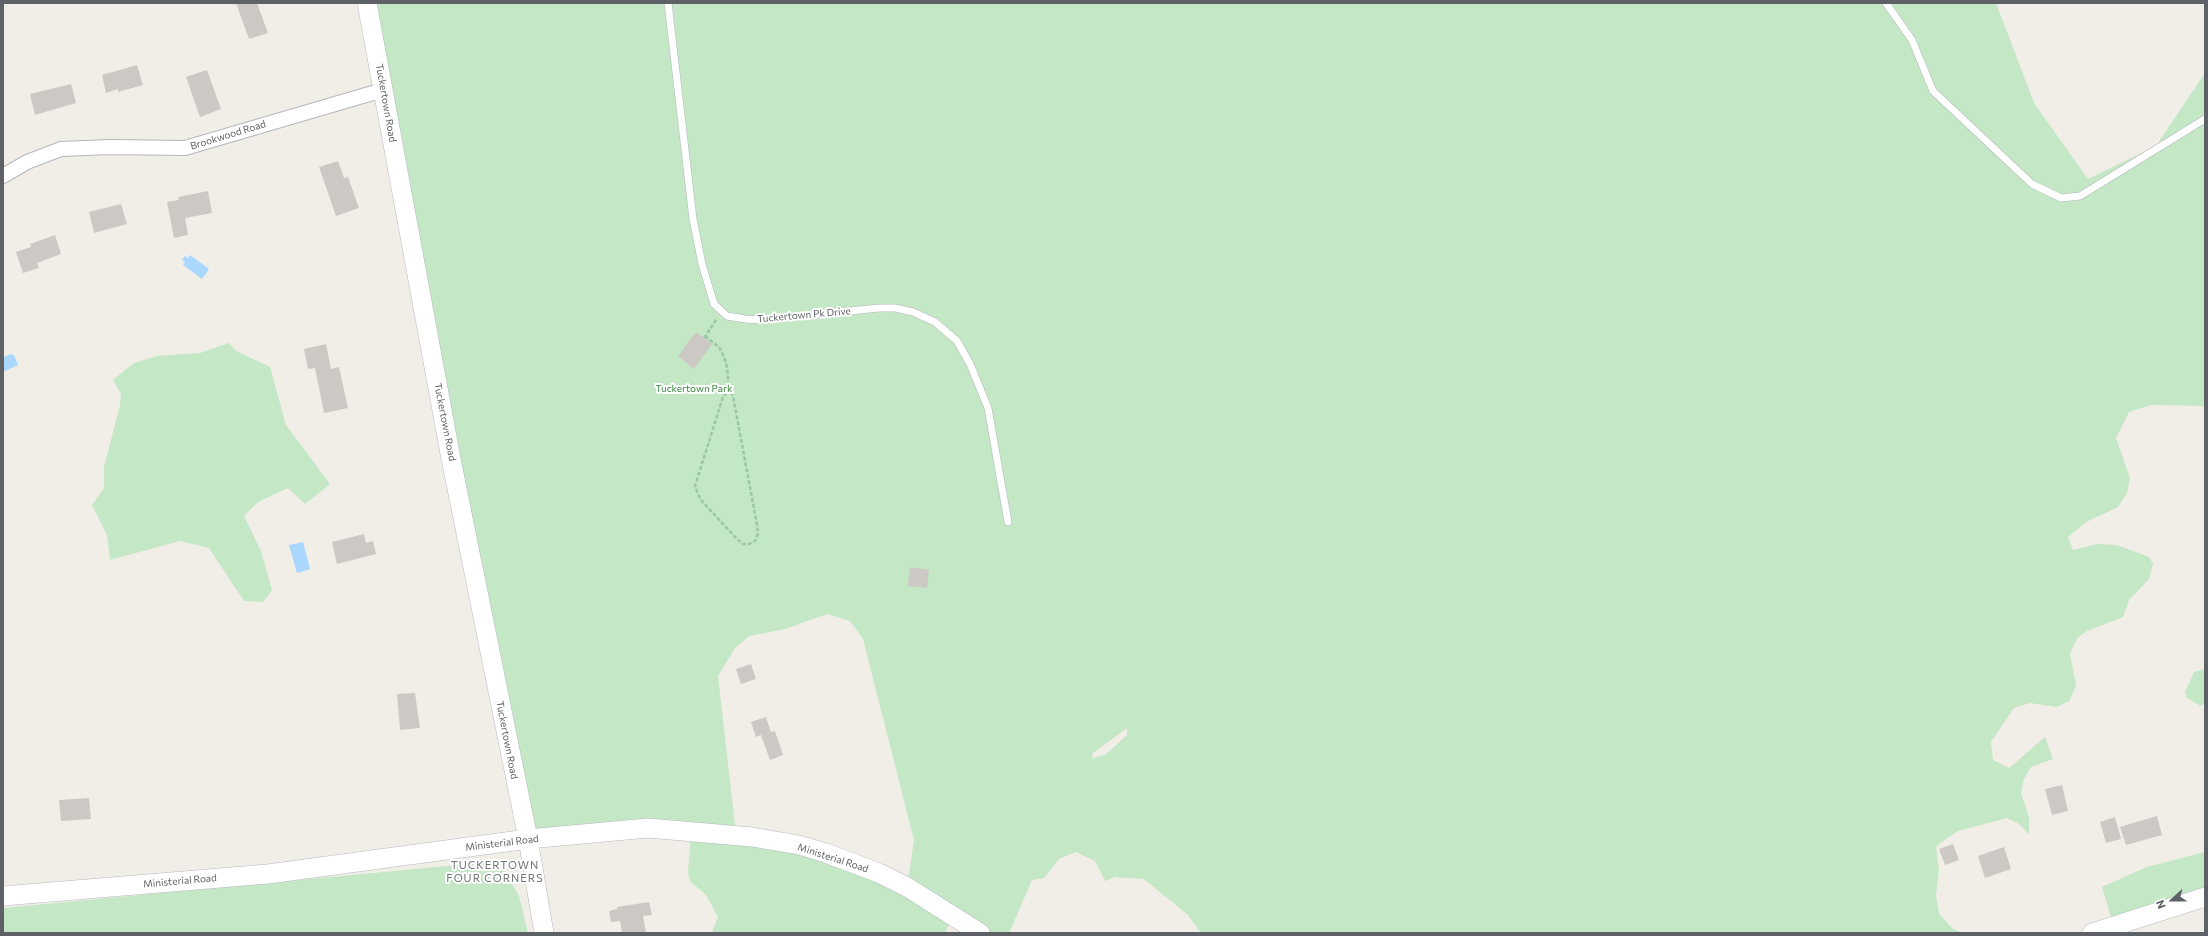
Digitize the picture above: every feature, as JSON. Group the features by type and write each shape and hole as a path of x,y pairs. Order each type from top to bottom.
{"main road":[{"name":"Tuckertown Road","path":"367,3 452,459 528,839 544,933"},
{"name":"Ministerial Road","path":"3,896 268,874 528,839 648,828 752,837 799,845 879,873 907,887 980,933"},
{"path":"2092,933 2205,897"}],"street":[{"name":"Brookwood Road","path":"3,176 27,162 61,149 110,147 185,148 383,90"}],"lane":[{"path":"668,3 693,219 710,292 714,304 722,311"},
{"path":"1886,3 1912,40 1933,91 2032,184 2061,198 2080,196 2205,119"},
{"name":"Tuckertown Pk Drive","path":"722,311 727,316 760,320 878,308 895,308 913,312 935,322 957,341 970,364 988,408 1008,522"}],"path":[{"path":"722,311 704,337 719,347 727,367 729,388 734,396 758,525 758,534 755,541 749,544 743,544 738,540 700,499 695,486 723,397 729,388"}],"green space":[{"name":"Tuckertown Park","path":"364,3 1996,3 2034,103 2088,179 2156,146 2205,73 2205,406 2151,405 2129,412 2116,438 2130,478 2127,493 2118,507 2086,522 2068,537 2073,550 2097,544 2117,545 2149,557 2153,564 2149,579 2129,600 2123,617 2087,631 2078,637 2070,654 2076,686 2069,701 2057,707 2030,703 2014,708 1991,742 1993,760 2009,768 2045,737 2053,759 2031,767 2024,779 2021,793 2029,817 2029,834 2019,824 2007,818 1958,831 1936,846 1939,870 1936,895 1939,914 1953,929 1963,933 1201,933 1188,915 1144,879 1115,877 1105,881 1095,861 1076,852 1059,859 1044,878 1032,880 1009,933 976,933 951,921 945,933 712,933 718,917 706,895 690,881 688,872 691,833 525,840","holes":["827,614 850,621 863,639 914,840 907,888 736,834 718,676 735,648 749,636 785,629","1127,728 1127,735 1105,755 1095,757 1093,760 1092,754"]},
{"path":"229,343 236,351 270,367 286,425 330,484 305,504 288,488 258,502 244,516 261,551 272,590 263,602 244,601 209,548 180,541 110,560 107,535 92,505 104,488 104,467 120,405 121,394 113,380 134,363 157,356 200,353"},
{"path":"2205,669 2205,703 2201,706 2187,698 2185,692 2194,672"},
{"path":"2205,852 2205,887 2111,917 2102,887 2147,867"},
{"path":"489,862 504,870 519,896 528,933 3,933 3,908"}],"water":[{"path":"190,255 209,269 202,279 183,265 185,262 182,260 185,256 188,258"},
{"path":"11,354 14,355 18,365 3,372 3,357"},
{"path":"303,542 310,569 297,573 289,545"}],"building":[{"path":"236,3 257,3 268,33 249,39"},
{"path":"137,65 143,85 118,92 118,89 106,93 102,75"},
{"path":"207,70 221,109 200,117 186,77"},
{"path":"71,84 76,103 35,115 30,94"},
{"path":"338,161 344,178 348,177 359,208 336,216 319,167"},
{"path":"208,191 212,213 185,218 188,235 174,238 167,202 179,200 178,197"},
{"path":"121,204 127,224 94,233 89,212"},
{"path":"55,235 61,254 37,263 39,268 23,273 16,252 31,247 30,244"},
{"path":"696,332 712,344 694,369 678,356"},
{"path":"326,344 331,369 339,367 348,408 324,413 315,368 308,369 304,349"},
{"path":"364,534 366,543 373,541 376,554 337,564 332,542"},
{"path":"910,567 929,570 927,588 908,586"},
{"path":"751,664 756,679 741,684 736,669"},
{"path":"415,693 420,728 400,730 397,694"},
{"path":"766,717 771,732 775,731 783,755 770,760 761,735 756,737 751,722"},
{"path":"2062,785 2068,811 2052,815 2045,789"},
{"path":"89,798 91,819 61,821 59,800"},
{"path":"2157,816 2162,835 2126,845 2120,827"},
{"path":"2115,817 2121,839 2106,843 2100,822"},
{"path":"1953,844 1959,860 1945,865 1939,849"},
{"path":"2004,847 2011,869 1985,878 1978,856"},
{"path":"649,902 652,915 643,916 646,933 622,933 620,921 611,922 609,911 617,909 617,907"}],"district":[{"name":"TUCKERTOWN FOUR CORNERS","path":"495,871"}]}
